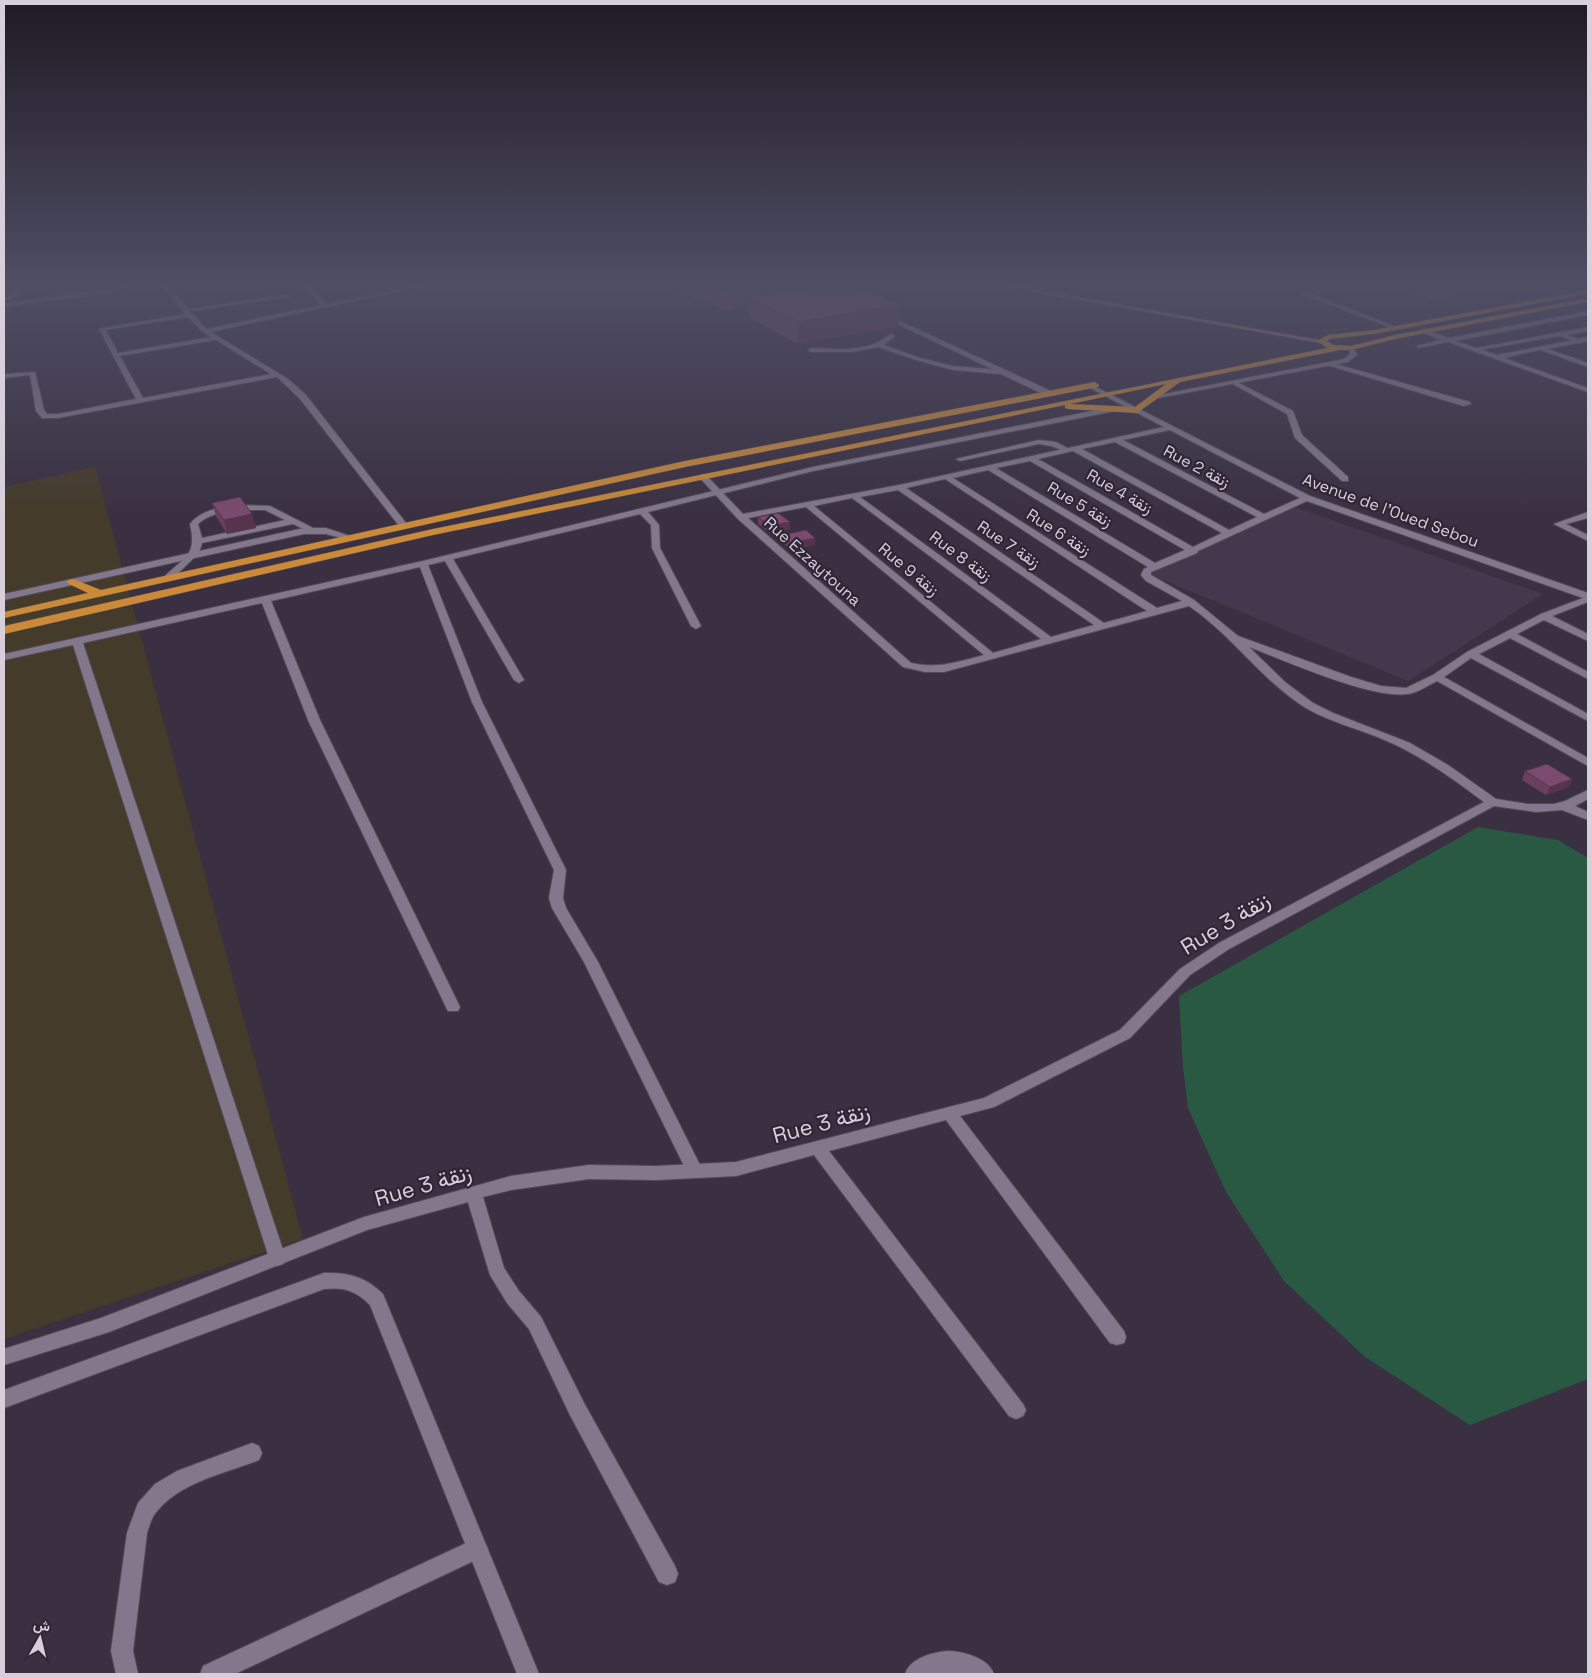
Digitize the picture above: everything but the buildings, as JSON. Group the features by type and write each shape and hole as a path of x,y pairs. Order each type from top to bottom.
{"highway":[{"path":"4,615 685,464 1225,360"},
{"path":"4,630 433,532 1275,360"},
{"path":"1049,405 1137,410 1179,379"},
{"path":"74,582 99,594"}],"street":[{"path":"119,360 141,401"},
{"path":"254,360 278,375 303,397 403,525"},
{"path":"923,360 953,368 1003,372"},
{"path":"978,360 1050,394"},
{"path":"1158,396 1343,360"},
{"path":"1506,360 1588,390"},
{"path":"1528,360 1588,382"},
{"path":"1574,360 1588,365"},
{"path":"1329,364 1467,404"},
{"path":"4,376 33,373 40,411 44,416 58,416 278,375"},
{"path":"1233,382 1290,413 1298,436 1345,479"},
{"name":"Avenue de l'Oued Sebou","path":"1090,386 1168,428 1307,498 1588,597"},
{"path":"4,657 423,564 813,469 1112,409"},
{"path":"741,518 854,496 1168,428"},
{"name":"Rue 2 زنقة","path":"1117,440 1263,517"},
{"path":"960,459 1039,442 1071,449 1229,534"},
{"name":"Rue 4 زنقة","path":"1031,458 1194,551"},
{"name":"Rue 5 زنقة","path":"989,467 1155,567"},
{"name":"Rue Ezzaytouna","path":"702,476 741,518 908,665 924,669 944,669 990,656"},
{"name":"Rue 6 زنقة","path":"945,476 1156,612"},
{"name":"Rue 7 زنقة","path":"900,486 1102,626"},
{"name":"Rue 8 زنقة","path":"854,496 1050,641"},
{"path":"1307,498 1194,551 1155,567 1147,571 1146,575 1149,579 1191,602 1208,615 1284,688 1308,704 1354,726 1393,740 1462,780 1492,802 1534,808 1564,806 1588,794"},
{"name":"Rue 9 زنقة","path":"808,504 990,656"},
{"path":"168,578 192,556 198,546 194,524 199,518 242,507 267,508 313,530"},
{"path":"642,511 655,525 656,548 696,626"},
{"path":"1588,515 1558,524 1588,538"},
{"path":"198,541 294,521"},
{"path":"4,597 313,530 349,537"},
{"path":"448,558 519,680"},
{"path":"423,564 477,702 560,870 556,898 558,908 591,962 695,1171"},
{"path":"1232,638 1380,689 1408,691 1437,677 1471,654 1544,616 1588,597"},
{"path":"265,600 314,720 453,1007"},
{"path":"990,656 1191,602"},
{"path":"1544,616 1588,638"},
{"path":"1510,634 1588,676"},
{"path":"77,640 277,1259"},
{"path":"1471,654 1588,718"},
{"path":"1437,677 1588,763"},
{"name":"Rue 3 زنقة","path":"4,1357 103,1326 364,1224 511,1183 589,1172 736,1169 988,1103 1125,1034 1185,972 1224,946 1492,802"},
{"path":"1564,806 1588,816"},
{"path":"949,1113 1118,1337"},
{"path":"817,1147 1016,1410"},
{"path":"474,1194 496,1270 513,1297 535,1323 576,1409 667,1574"},
{"path":"4,1399 324,1281 344,1280 364,1286 377,1300 528,1674"},
{"path":"127,1674 122,1651 137,1533 145,1510 162,1491 184,1478 252,1453"},
{"path":"211,1674 477,1549"},
{"path":"916,1674 930,1665 949,1661 972,1667 982,1674"}],"shaded area":[{"path":"95,467 303,1239 4,1339 4,487"},
{"path":"1292,506 1543,594 1408,681 1149,574"}],"green space":[{"path":"1478,827 1558,840 1588,858 1588,1379 1470,1425 1365,1357 1284,1281 1226,1192 1188,1108 1183,1067 1179,996"}]}
